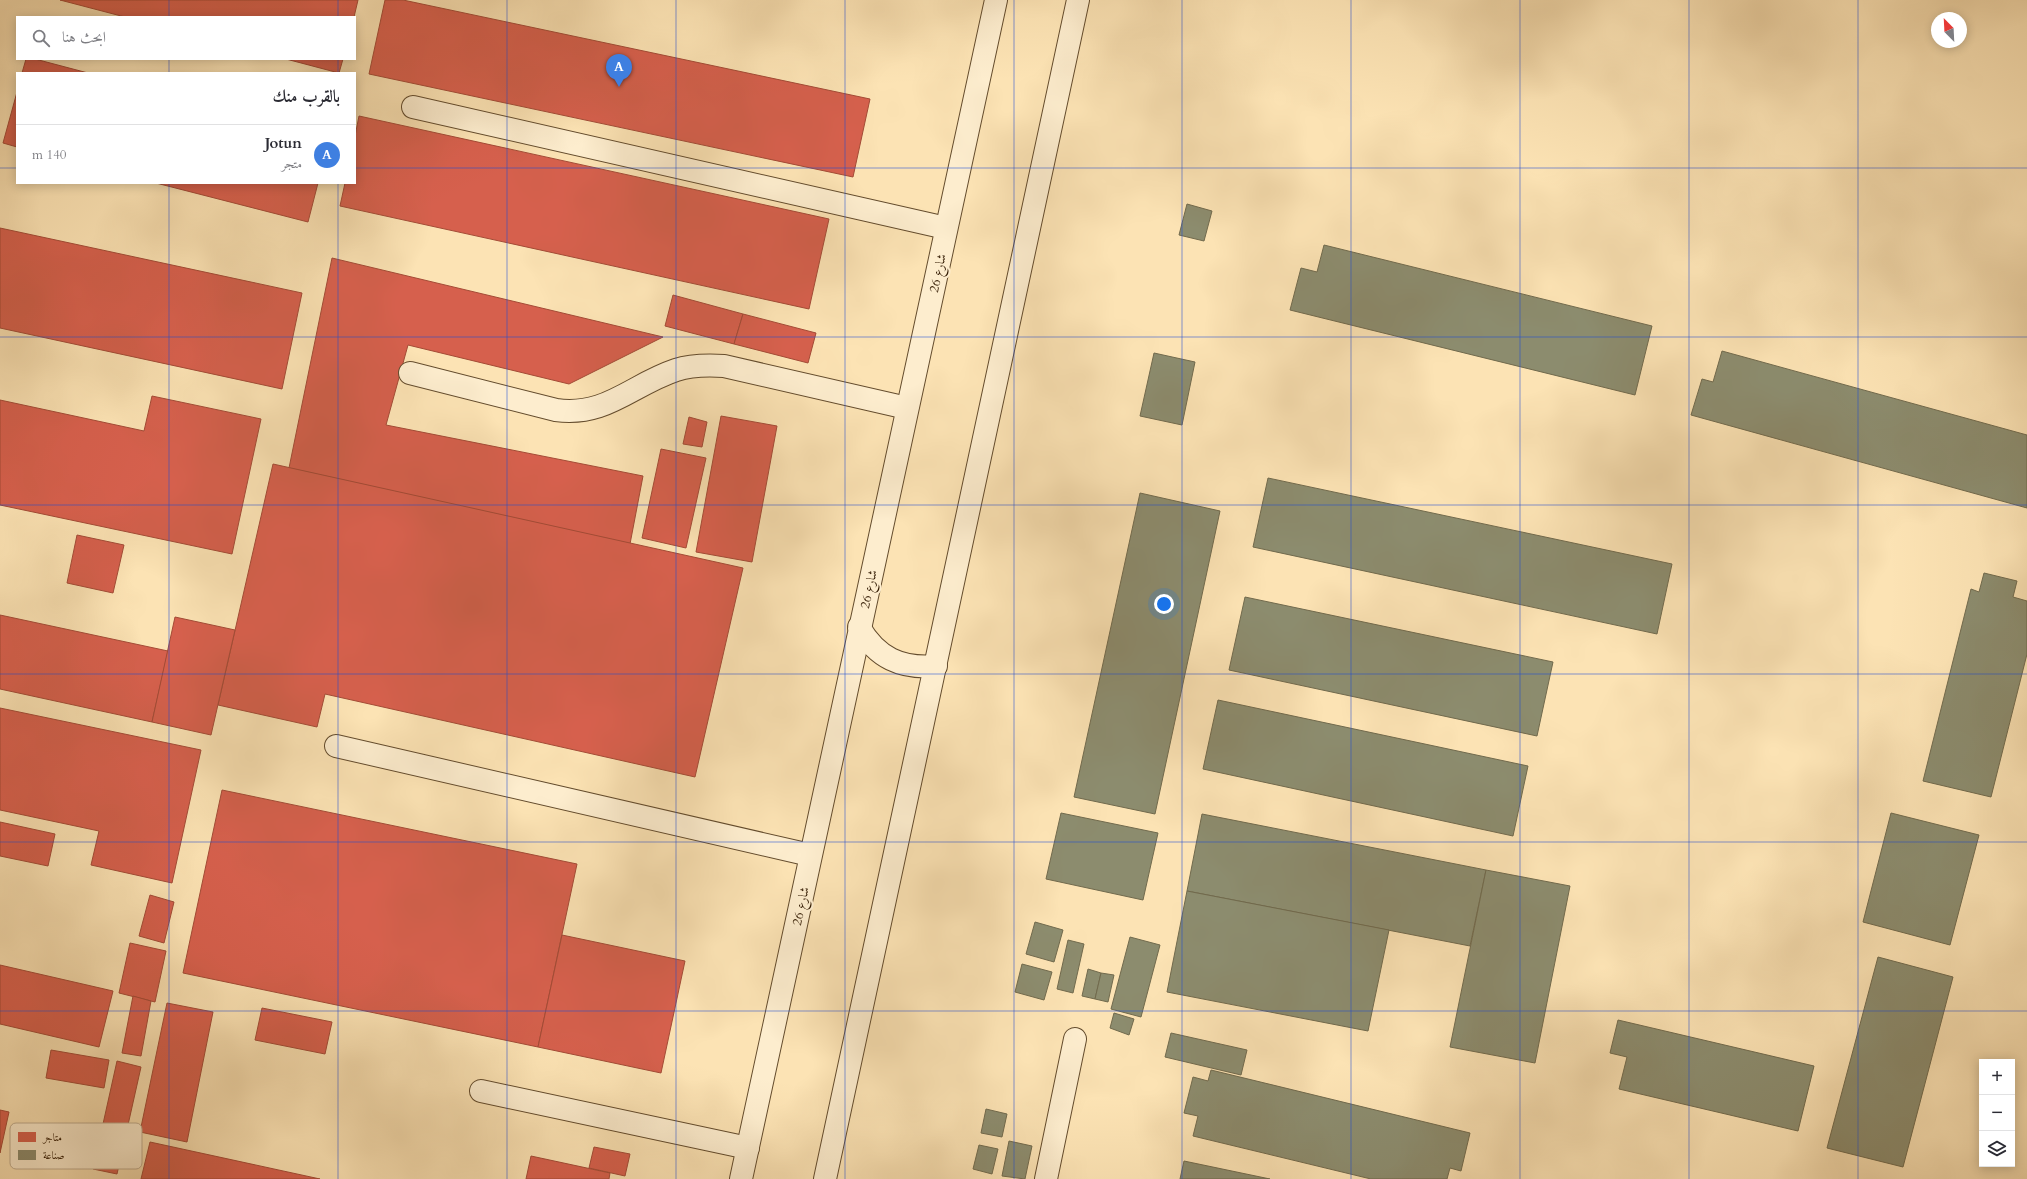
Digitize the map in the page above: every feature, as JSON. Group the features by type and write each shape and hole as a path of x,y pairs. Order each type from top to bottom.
{"street":[{"name":"شارع 26","path":"741,1179 859,627 996,0"},
{"path":"825,1179 1078,0"},
{"path":"414,107 946,228"},
{"path":"410,373 556,410 570,412 598,408 677,369 708,365 724,366 907,408"},
{"path":"859,627 867,640 878,651 891,660 920,667 936,666"},
{"path":"336,746 810,855"},
{"path":"1046,1179 1075,1039"},
{"path":"481,1091 748,1148"}],"building: متاجر":[{"path":"60,0 358,0 354,16 121,16"},
{"path":"385,0 403,0 870,99 853,177 369,74"},
{"path":"26,60 39,60 84,72 22,72"},
{"path":"290,60 343,60 339,72"},
{"path":"16,96 16,147 3,143"},
{"path":"359,116 829,219 809,309 340,206 345,184 356,184 356,131"},
{"path":"160,184 318,184 308,222"},
{"path":"0,228 302,293 282,389 0,328"},
{"path":"332,258 663,337 569,384 408,345 386,425 643,476 630,544 289,468"},
{"path":"673,295 743,314 734,344 665,326"},
{"path":"743,314 816,333 808,363 734,344"},
{"path":"152,396 261,419 232,554 0,505 0,400 144,431"},
{"path":"721,416 777,426 752,562 696,552"},
{"path":"689,417 707,422 702,447 683,444"},
{"path":"661,449 706,458 686,548 642,538"},
{"path":"273,464 743,568 695,777 325,694 317,727 218,705"},
{"path":"77,535 124,545 113,593 67,583"},
{"path":"0,615 168,651 152,722 0,689"},
{"path":"175,617 235,630 211,735 152,722"},
{"path":"0,708 201,750 172,883 91,865 99,831 0,810"},
{"path":"222,790 577,864 538,1047 183,973"},
{"path":"0,822 55,834 48,866 0,856"},
{"path":"150,895 174,902 164,943 139,936"},
{"path":"562,935 685,961 661,1073 538,1047"},
{"path":"130,943 166,951 155,1002 119,993"},
{"path":"0,965 113,991 99,1047 0,1024"},
{"path":"133,996 151,1001 141,1056 122,1053"},
{"path":"167,1003 213,1012 187,1142 142,1132 142,1123"},
{"path":"262,1008 332,1022 325,1054 255,1040"},
{"path":"51,1050 109,1060 104,1088 46,1078"},
{"path":"117,1061 141,1067 128,1123 103,1123"},
{"path":"0,1110 9,1112 0,1153"},
{"path":"150,1142 320,1179 141,1179"},
{"path":"594,1147 630,1154 625,1176 589,1168"},
{"path":"531,1156 610,1173 609,1179 526,1179"},
{"path":"93,1169 118,1169 117,1174"}],"building: صناعة":[{"path":"1187,204 1212,211 1204,241 1179,235"},
{"path":"1324,245 1652,326 1635,395 1290,310 1301,268 1317,272"},
{"path":"1722,351 2027,435 2027,508 1691,415 1702,379 1713,382"},
{"path":"1154,353 1195,362 1182,425 1140,416"},
{"path":"1268,478 1672,564 1657,634 1253,547"},
{"path":"1140,493 1220,511 1155,814 1074,797"},
{"path":"1984,573 2017,581 2013,597 2027,601 2027,654 1991,797 1923,781 1971,589 1979,592"},
{"path":"1245,597 1553,662 1537,736 1229,670"},
{"path":"1218,700 1528,766 1513,836 1203,769"},
{"path":"1061,813 1158,833 1143,900 1046,879"},
{"path":"1891,813 1979,835 1950,945 1863,922"},
{"path":"1202,814 1486,870 1470,946 1187,891"},
{"path":"1486,870 1570,886 1535,1063 1450,1047"},
{"path":"1187,891 1389,930 1368,1031 1167,992"},
{"path":"1035,922 1063,930 1054,962 1026,954"},
{"path":"1130,937 1160,945 1141,1017 1111,1009"},
{"path":"1068,940 1084,944 1073,993 1057,989"},
{"path":"1878,957 1953,977 1903,1167 1827,1148"},
{"path":"1022,964 1052,972 1044,1000 1015,992"},
{"path":"1088,969 1101,973 1095,999 1082,996"},
{"path":"1101,973 1114,975 1108,1002 1095,999"},
{"path":"1114,1013 1134,1019 1129,1035 1110,1028"},
{"path":"1618,1020 1814,1066 1798,1131 1619,1089 1627,1057 1610,1053"},
{"path":"1171,1033 1247,1050 1241,1075 1165,1057"},
{"path":"1211,1070 1470,1133 1461,1171 1450,1168 1447,1179 1371,1179 1193,1136 1198,1116 1184,1113 1193,1077 1208,1081"},
{"path":"986,1109 1007,1114 1002,1137 981,1133"},
{"path":"1009,1141 1032,1146 1025,1179 1002,1176"},
{"path":"979,1145 998,1149 992,1174 973,1169"},
{"path":"1184,1161 1270,1179 1180,1179"}],"place":[{"name":"Jotun","path":"619,87"}]}
